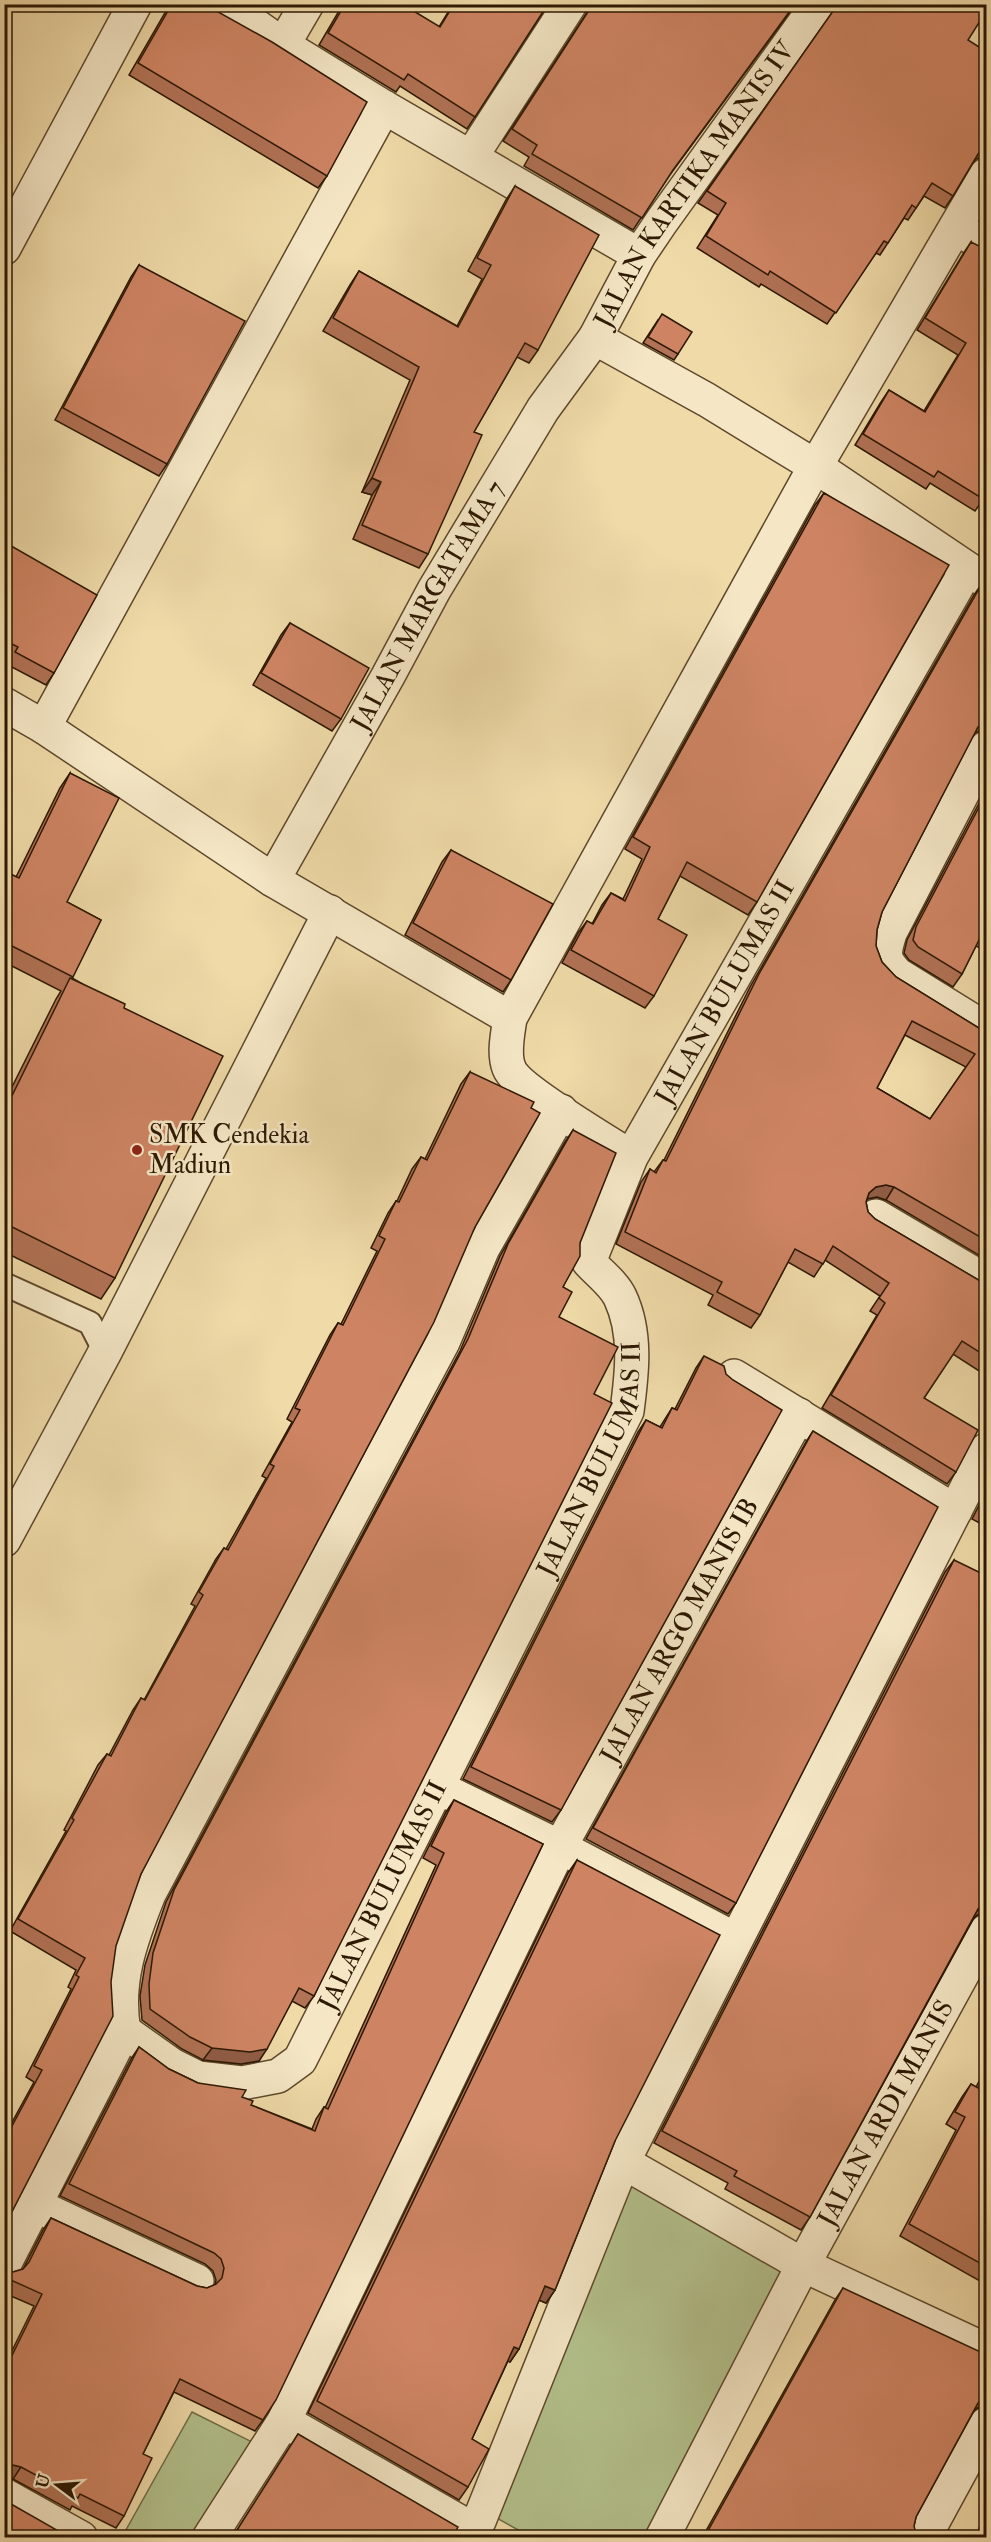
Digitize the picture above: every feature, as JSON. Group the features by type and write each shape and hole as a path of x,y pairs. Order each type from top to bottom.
{"street":[{"path":"4,248 135,4"},
{"path":"225,4 283,45 384,107 639,255"},
{"path":"283,45 307,4"},
{"path":"471,157 570,4"},
{"name":"JALAN KARTIKA MANIS IV","path":"595,338 639,255 818,4"},
{"path":"44,727 384,107"},
{"path":"631,1157 530,1090 509,1070 507,1048 510,1018 815,466 987,175"},
{"path":"956,227 987,247"},
{"path":"595,338 707,400 815,466 977,575"},
{"name":"JALAN MARGATAMA 7","path":"273,880 434,590 543,409 595,338"},
{"name":"JALAN BULUMAS II","path":"124,2031 172,2066 198,2078 242,2083 278,2076 300,2060 627,1411 633,1367 628,1325 619,1295 589,1262 631,1157 977,575"},
{"path":"4,704 44,727 273,880 510,1018"},
{"path":"987,748 891,933 884,953 888,965 897,974 987,1029"},
{"path":"4,1540 105,1352 330,912"},
{"path":"4,2265 124,2031 120,1996 125,1963 133,1934 149,1894 443,1342 483,1248 561,1111"},
{"path":"876,1216 987,1281"},
{"path":"734,1376 955,1511"},
{"name":"JALAN ARGO MANIS IB","path":"209,2538 284,2421 560,1847 799,1415"},
{"path":"477,2532 474,2525 479,2521 623,2162 987,1450"},
{"path":"437,1787 560,1847 735,1939"},
{"name":"JALAN ARDI MANIS","path":"662,2538 803,2265 987,1931"},
{"path":"623,2162 803,2265 987,2350"},
{"path":"35,2205 197,2282"},
{"path":"284,2421 477,2532"},
{"path":"924,2538 987,2424"},
{"path":"4,2495 81,2538"}],"lane":[{"path":"4,1284 90,1323 105,1352"}],"green space":[{"path":"628,2181 784,2268 644,2537 531,2537 493,2516"},
{"path":"192,2412 260,2446 200,2537 122,2537"}],"building":[{"path":"172,4 204,4 272,42 367,102 327,176 138,63"},
{"path":"345,4 402,4 440,27 454,4 548,4 475,117 408,74 404,80 328,33"},
{"path":"593,4 795,4 673,170 642,218 532,154 537,145 512,129"},
{"path":"838,4 981,4 987,10 968,40 987,52 987,147 978,154 953,196 932,183 916,208 912,205 888,243 884,241 836,313 770,271 768,275 706,236 726,203 707,191"},
{"path":"515,186 599,235 538,350 525,343 474,432 482,435 428,554 362,525 381,482 372,478 419,367 333,318 359,271 458,327 491,265 477,258"},
{"path":"971,242 987,250 987,494 983,499 938,471 934,477 863,434 889,390 925,412 966,343 925,318"},
{"path":"139,265 245,321 167,464 63,408"},
{"path":"662,314 692,332 678,354 648,337"},
{"path":"824,493 949,565 757,902 687,862 658,919 687,935 654,996 571,950 587,921 593,924 611,893 625,901 650,847 633,837"},
{"path":"6,543 97,595 54,673 15,652 18,647 4,640 4,545"},
{"path":"983,582 987,584 987,719 978,727 882,912 876,946 882,962 896,977 987,1033 987,1241 894,1187 886,1185 876,1187 869,1193 866,1202 868,1212 875,1219 987,1285 987,1357 962,1341 924,1398 978,1430 956,1472 831,1395 885,1303 879,1298 889,1283 833,1246 823,1264 795,1249 760,1315 717,1292 722,1282 625,1232 650,1169 656,1173 663,1160 666,1161 759,974","holes":["912,1021 975,1054 930,1119 877,1088"]},
{"path":"290,623 369,668 341,719 261,673"},
{"path":"70,773 119,798 67,902 101,920 73,977 4,942 4,871 19,878"},
{"path":"987,792 987,934 983,932 962,974 918,947 913,940 916,927"},
{"path":"451,850 553,904 511,980 413,923"},
{"name":"SMK Cendekia Madiun","path":"70,978 125,1004 124,1008 223,1056 115,1278 4,1223 4,1112"},
{"path":"470,1072 534,1102 531,1108 540,1113 475,1227 434,1322 141,1874 116,1946 111,1982 113,2016 4,2227 4,2141 42,2070 34,2066 79,1977 76,1975 85,1958 18,1919 74,1820 72,1818 107,1754 111,1756 141,1698 145,1700 203,1595 199,1592 224,1548 228,1550 274,1466 270,1464 300,1410 295,1408 338,1323 343,1325 385,1239 379,1236 396,1201 399,1202 421,1157 427,1160"},
{"path":"573,1130 616,1153 580,1243 580,1256 563,1287 572,1292 559,1317 618,1347 594,1394 612,1403 314,1996 299,1988 267,2049 250,2052 212,2048 190,2037 150,2009 149,1984 153,1953 174,1890 468,1339 508,1244"},
{"path":"704,1356 724,1366 726,1374 733,1380 782,1410 561,1810 471,1767 646,1420 662,1428 672,1408 677,1410"},
{"path":"813,1431 938,1507 736,1903 593,1828"},
{"path":"987,1495 987,1509 981,1506"},
{"path":"954,1560 987,1576 987,1902 978,1909 810,2217 734,2176 737,2171 662,2131"},
{"path":"454,1800 543,1844 276,2400 263,2420 180,2379 143,2454 152,2458 124,2516 80,2494 78,2498 21,2467 13,2465 4,2467 4,2372 42,2294 4,2277 4,2270 13,2272 23,2269 29,2262 51,2218 197,2286 207,2288 222,2278 224,2268 221,2259 214,2253 69,2184 139,2047 169,2069 198,2083 246,2090 242,2097 253,2101 251,2105 315,2131 324,2107 328,2109 444,1853 431,1846"},
{"path":"577,1860 720,1935 615,2141 555,2290 545,2286 519,2349 514,2347 472,2439 489,2449 468,2487 317,2401"},
{"path":"987,2071 987,2267 909,2224 965,2117 955,2112 971,2084 978,2088"},
{"path":"843,2288 987,2355 987,2395 978,2403 916,2517 914,2538 704,2538"},
{"path":"298,2434 458,2527 452,2538 232,2538"},
{"path":"4,2500 62,2533 60,2538 4,2538"},
{"path":"987,2518 987,2533 979,2528"}],"place":[{"name":"SMK Cendekia Madiun","path":"137,1150"}]}
